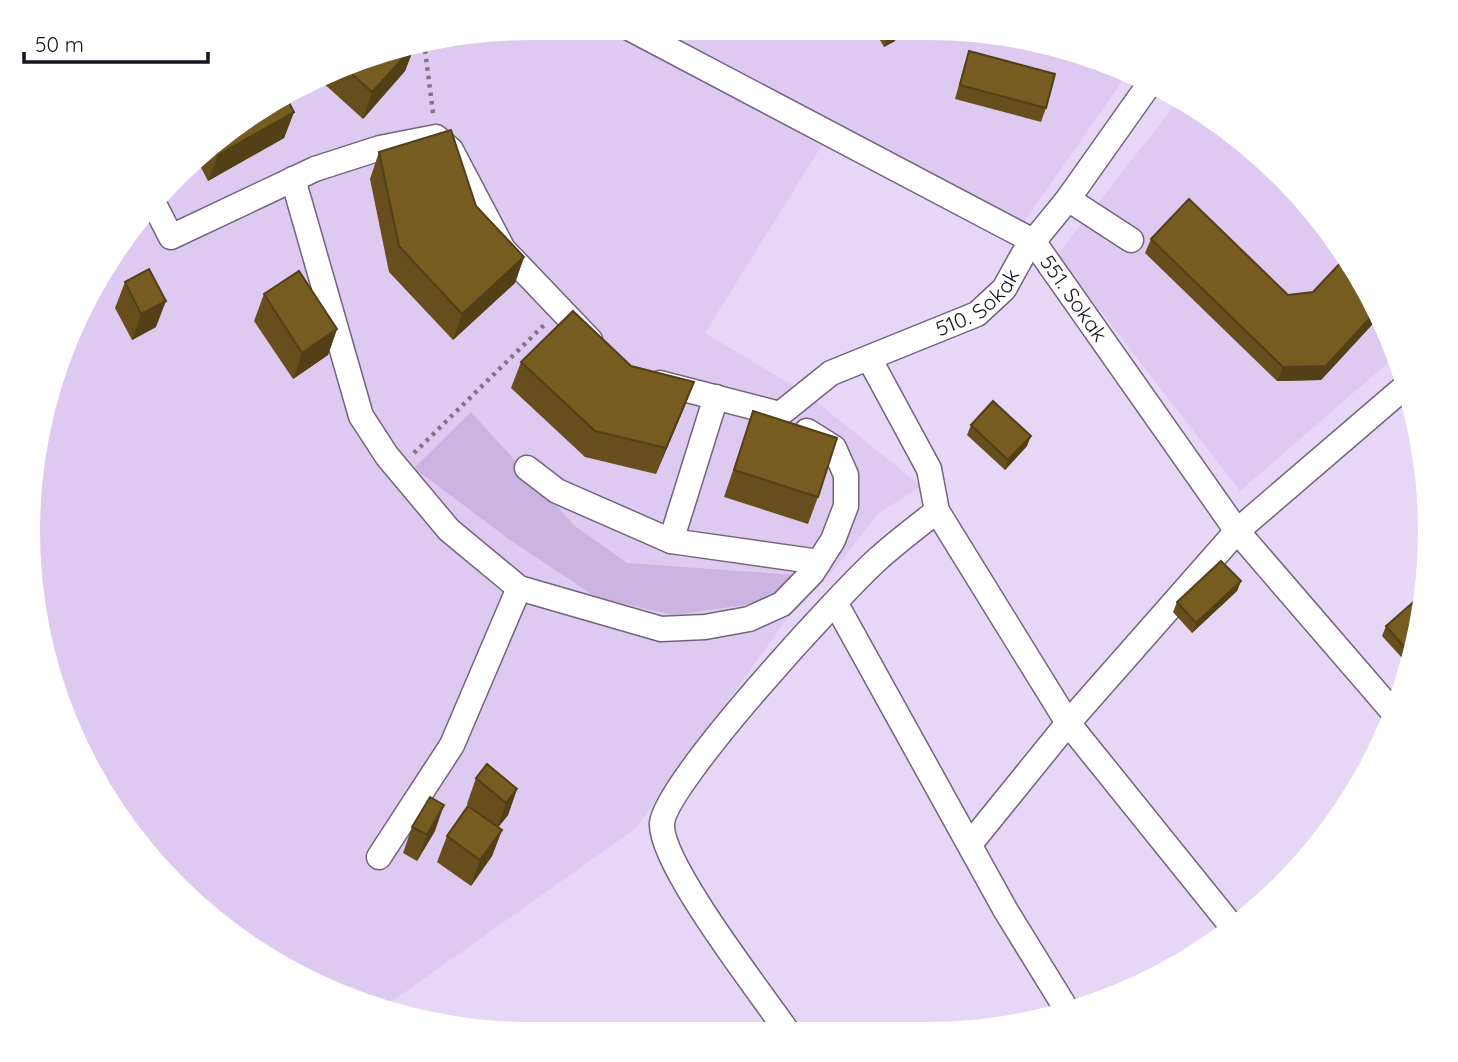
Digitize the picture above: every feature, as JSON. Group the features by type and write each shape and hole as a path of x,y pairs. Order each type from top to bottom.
{"street":[{"name":"551. Sokak","path":"652,40 1033,241 1237,531 1386,704"},
{"name":"510. Sokak","path":"780,414 831,373 870,360 977,314 1004,289 1033,241 1068,199 1144,91"},
{"path":"158,212 171,237 293,179 380,148 436,137 452,150 503,249 603,354"},
{"path":"293,179 361,416 398,468 449,530 519,588 660,629 705,627 749,620 782,604 819,562 833,540 846,506 846,475 834,448 780,414 632,375"},
{"path":"1068,199 1130,240"},
{"path":"870,360 929,469 937,511 1068,723 1226,920"},
{"path":"970,844 1068,723 1237,531 1398,393"},
{"path":"671,541 716,397"},
{"path":"527,468 557,491 671,541 819,562"},
{"path":"781,1022 672,860 662,825 669,800 796,644 878,559 937,511"},
{"path":"379,857 452,745 519,588"},
{"path":"836,604 1006,911 1062,1003"}],"path":[{"path":"425,52 436,137"},
{"path":"398,468 560,309"}],"shaded area":[{"path":"531,40 628,40 824,142 705,333 807,394 921,486 878,514 827,578 790,615 636,828 392,1002 343,984 286,956 232,920 184,878 162,855 123,804 91,748 66,689 44,595 41,499 44,467 57,404 66,373 91,314 123,258 142,232 162,207 207,162 258,123 286,106 373,66 467,44"},
{"path":"672,40 959,41 991,44 1054,57 1122,81 1024,222"},
{"path":"1174,107 1200,123 1251,162 1296,207 1335,258 1352,286 1388,363 1240,491 1057,255"},
{"path":"471,412 575,526 627,563 795,575 766,602 673,615 596,597 510,540 414,468"}],"building":[{"path":"969,51 1055,74 1046,108 960,85"},
{"path":"404,57 372,92 352,74"},
{"path":"290,104 294,112 218,155 258,123"},
{"path":"451,130 476,206 524,257 462,314 399,246 379,152"},
{"path":"1189,199 1288,295 1313,292 1339,264 1369,319 1326,366 1283,367 1151,239"},
{"path":"149,269 166,301 141,314 125,282"},
{"path":"299,271 337,329 302,353 264,294"},
{"path":"573,311 631,366 694,382 666,448 595,431 521,362"},
{"path":"993,401 1031,436 1008,460 971,425"},
{"path":"753,411 837,438 818,497 734,470"},
{"path":"1221,561 1241,581 1196,623 1177,602"},
{"path":"1413,603 1404,646 1386,626"},
{"path":"487,764 517,789 506,803 476,778"},
{"path":"430,797 444,805 427,835 412,827"},
{"path":"468,806 502,830 480,860 447,836"}]}
